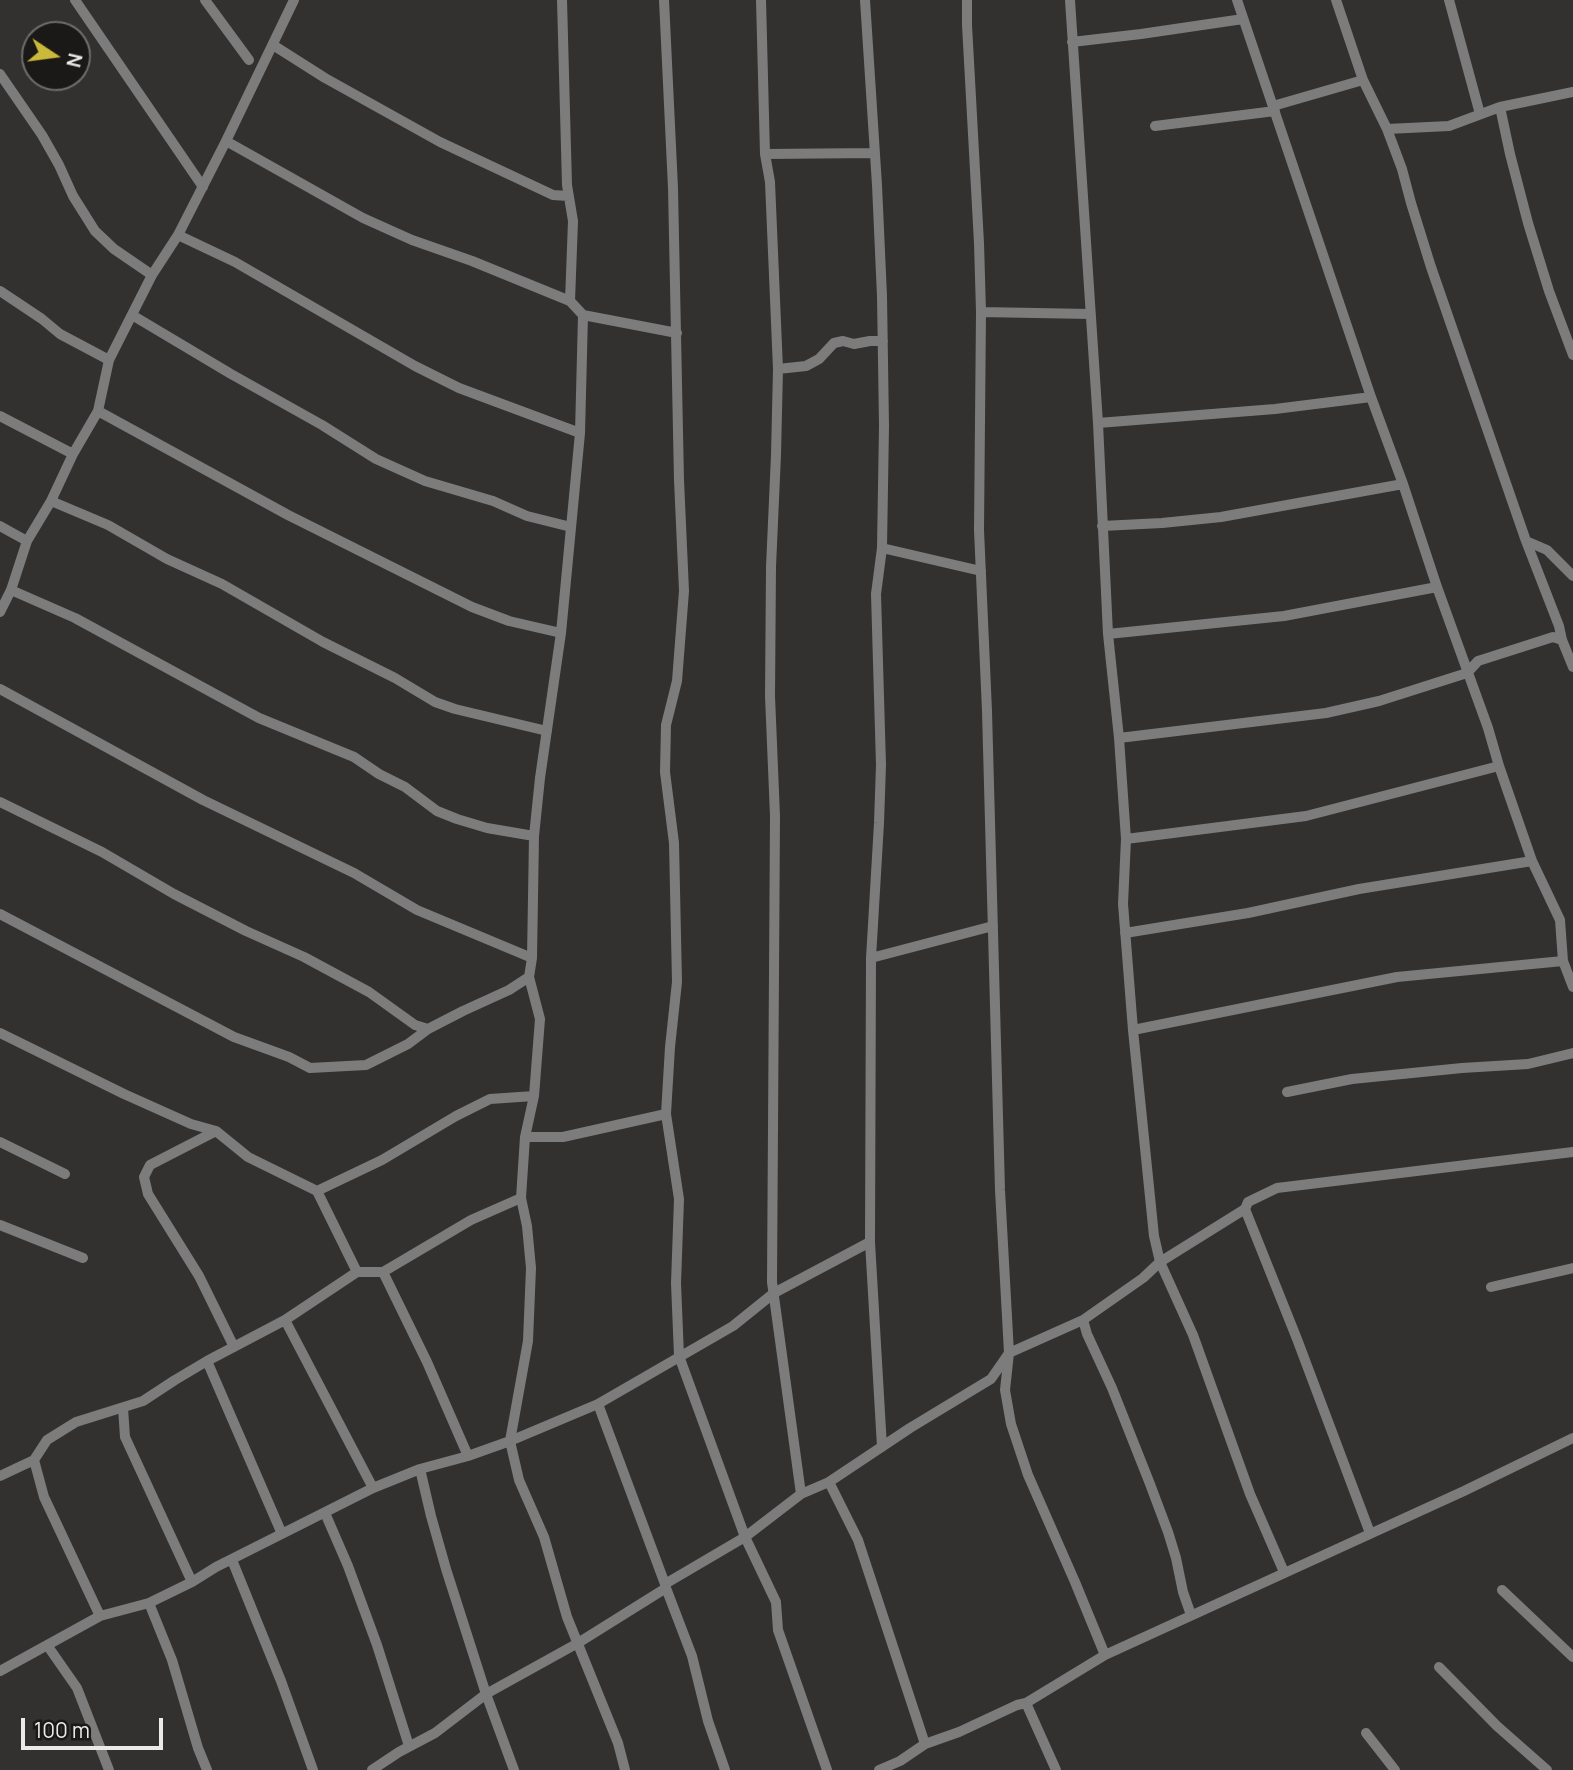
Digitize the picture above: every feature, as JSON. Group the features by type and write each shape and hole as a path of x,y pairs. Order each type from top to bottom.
{"street":[{"path":"75,0 203,187"},
{"path":"205,0 249,61"},
{"path":"0,612 11,590 27,541 51,501 72,454 98,411 109,360 152,275 203,187 294,0"},
{"path":"562,0 568,196 573,221 570,301"},
{"path":"664,0 673,188 684,592 677,681 666,725 665,772 674,843 677,982 666,1114 678,1199 676,1283 679,1356 745,1536 776,1602 778,1630 827,1770"},
{"path":"761,0 765,154 770,182 778,369 771,566 770,696 775,816 772,1282 800,1494"},
{"path":"865,0 875,153 884,426 882,548 876,594 881,765 871,958 870,1242 882,1447"},
{"path":"967,0 981,312 979,530 1000,1190 1009,1353 1006,1390 1011,1424 1028,1475 1105,1655"},
{"path":"1070,0 1098,423 1108,634 1126,839 1123,904 1154,1236 1160,1262 1193,1335 1250,1494 1284,1572"},
{"path":"1237,0 1532,861 1560,920 1563,961 1573,987"},
{"path":"1336,0 1363,80 1387,129 1402,169 1436,280 1526,541 1573,667"},
{"path":"1449,0 1480,114"},
{"path":"1072,42 1243,19"},
{"path":"273,45 325,78 440,142 553,195 568,196"},
{"path":"0,74 42,135 73,196 95,231 114,249 152,275"},
{"path":"1155,126 1274,109 1363,80"},
{"path":"1387,129 1449,126 1500,107 1573,92"},
{"path":"1500,107 1528,223 1573,355"},
{"path":"226,141 363,218 412,240 570,301 583,315 677,333"},
{"path":"765,154 875,153"},
{"path":"178,234 235,262 415,366 459,388 580,433"},
{"path":"0,291 60,334 109,360"},
{"path":"981,312 1090,314"},
{"path":"132,314 231,374 323,425 376,459 425,481 493,501 527,516 571,527"},
{"path":"583,315 580,433 561,633 534,836 532,958 529,977 540,1019 534,1096 525,1137 521,1198 531,1269 528,1340 510,1441 519,1480 544,1537 567,1617 618,1743 625,1770"},
{"path":"778,369 806,366 819,359 834,343 883,341"},
{"path":"1098,423 1263,410 1371,397"},
{"path":"98,411 288,515 472,607 509,621 561,633"},
{"path":"0,416 72,454"},
{"path":"1102,526 1221,517 1403,484"},
{"path":"51,501 108,525 166,559 222,584 435,702 547,731"},
{"path":"0,526 27,541"},
{"path":"1526,541 1547,550 1573,576"},
{"path":"882,548 981,570"},
{"path":"1108,634 1284,616 1437,587"},
{"path":"11,590 75,618 259,718 354,757 437,811 487,828 534,836"},
{"path":"1119,738 1326,713 1409,693 1467,673 1479,660 1553,637 1562,640"},
{"path":"0,688 203,800 354,873 416,910 532,958"},
{"path":"1126,839 1306,816 1499,766"},
{"path":"0,802 102,852 174,894 246,931 304,957 369,992 415,1025 428,1029"},
{"path":"1125,933 1248,913 1359,889 1532,861"},
{"path":"0,914 234,1037 289,1057 310,1068 366,1065 408,1044 428,1029 509,990 529,977"},
{"path":"1560,920 1573,919"},
{"path":"871,958 993,926"},
{"path":"1133,1030 1397,977 1563,961"},
{"path":"0,1033 124,1094 191,1124 216,1131 247,1157 317,1191 357,1272"},
{"path":"1287,1092 1352,1079 1528,1064 1573,1053"},
{"path":"317,1191 382,1160 456,1115 490,1099 534,1096"},
{"path":"525,1137 563,1137 666,1114"},
{"path":"216,1131 149,1165 145,1177 148,1194 199,1276 234,1347"},
{"path":"0,1142 65,1174"},
{"path":"372,1770 435,1733 486,1694 578,1643 745,1536 800,1494 829,1482 910,1427 991,1378 1009,1353 1083,1320 1143,1278 1160,1262 1245,1209 1248,1202 1277,1188 1573,1152"},
{"path":"0,1476 34,1460 47,1440 76,1422 142,1401 207,1361 285,1320 357,1272 383,1272 471,1220 521,1198"},
{"path":"1245,1209 1370,1533"},
{"path":"0,1225 83,1258"},
{"path":"0,1671 100,1616 149,1603 373,1488 420,1469 510,1441 598,1404 733,1326 774,1293 870,1242"},
{"path":"1491,1287 1573,1268"},
{"path":"383,1272 427,1362 468,1456"},
{"path":"285,1320 373,1488"},
{"path":"1083,1320 1168,1532 1191,1615"},
{"path":"207,1361 282,1534"},
{"path":"598,1404 692,1656 708,1721 725,1770"},
{"path":"122,1408 125,1437 192,1582"},
{"path":"879,1770 901,1766 925,1744 1026,1703 1105,1655 1464,1491 1573,1438"},
{"path":"34,1460 44,1497 100,1616"},
{"path":"420,1469 430,1516 446,1569 486,1694 514,1770"},
{"path":"829,1482 858,1540 925,1744"},
{"path":"325,1513 348,1566 377,1646 409,1746"},
{"path":"232,1560 281,1681 313,1770"},
{"path":"1502,1590 1573,1657"},
{"path":"149,1603 172,1660 207,1770"},
{"path":"47,1645 77,1688 109,1770"},
{"path":"1439,1667 1497,1726 1547,1770"},
{"path":"1026,1703 1056,1770"},
{"path":"1366,1733 1395,1770"}]}
